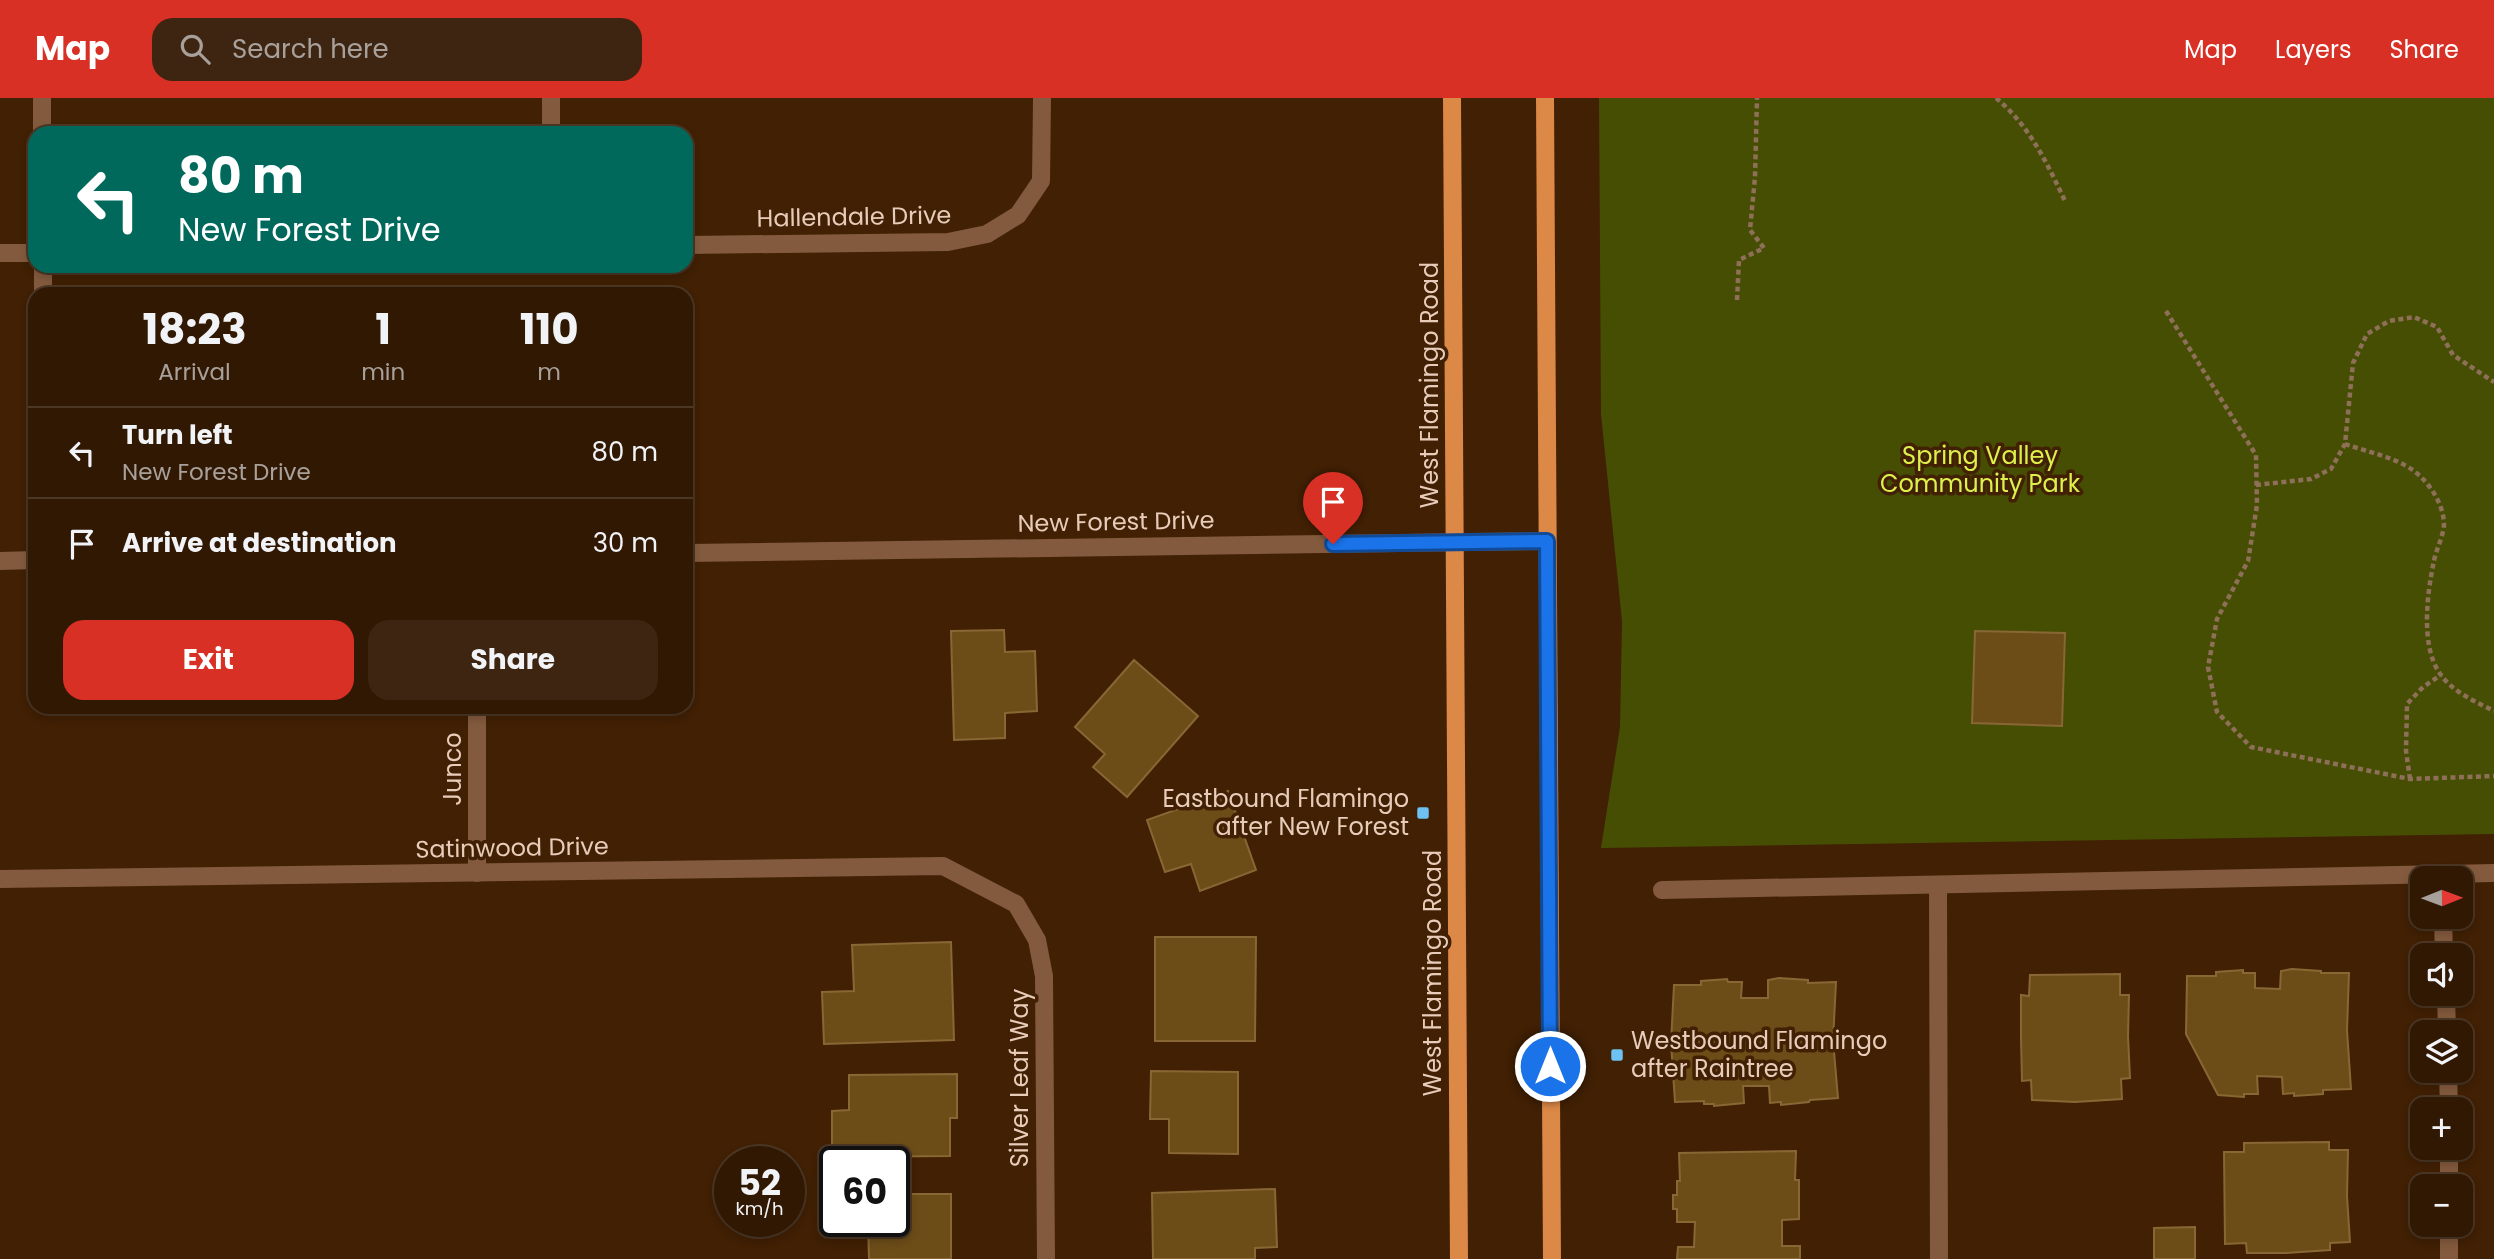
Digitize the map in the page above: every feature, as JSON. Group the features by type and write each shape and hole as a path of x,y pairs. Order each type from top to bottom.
{"main road":[{"name":"West Flamingo Road","path":"1452,98 1459,1259"},
{"path":"1545,98 1552,1259"}],"street":[{"path":"42,98 42,126"},
{"path":"551,98 551,126"},
{"name":"Hallendale Drive","path":"693,245 948,242 986,234 1018,215 1041,181 1042,98"},
{"path":"0,253 28,253"},
{"name":"New Forest Drive","path":"693,553 1547,541"},
{"path":"0,561 28,561"},
{"name":"Junco","path":"477,714 477,873"},
{"name":"Satinwood Drive","path":"0,879 943,866 1016,904"},
{"path":"2473,874 2494,873"},
{"path":"1662,890 2410,877"},
{"path":"1938,885 1939,1259"},
{"name":"Silver Leaf Way","path":"1016,904 1037,940 1044,976 1046,1259"},
{"path":"2449,1237 2449,1259"}],"path":[{"path":"1737,300 1740,260 1764,248 1750,230 1755,177 1757,98"},
{"path":"1996,98 2007,107 2038,146 2065,201"},
{"path":"2166,311 2256,455 2257,505 2248,561 2217,619 2208,667 2217,712 2251,747 2410,779 2494,776"},
{"path":"2256,485 2311,479 2331,469 2345,444 2353,363 2367,334 2389,321 2414,317 2437,327 2453,355 2494,383"},
{"path":"2345,444 2399,462 2422,477 2440,501 2444,526 2428,593 2427,641 2441,675 2467,697 2494,711"},
{"path":"2410,779 2406,751 2407,704 2423,687 2441,675"}],"green space":[{"name":"Spring Valley Community Park","path":"1599,98 2494,98 2494,834 1601,848 1620,727 1622,621 1601,414"}],"building":[{"path":"1004,630 1005,652 1035,651 1037,711 1005,713 1005,738 954,740 951,631"},
{"path":"1975,631 2065,633 2062,726 1972,723"},
{"path":"1134,660 1198,716 1127,797 1093,767 1105,754 1075,727"},
{"path":"1228,791 1256,870 1200,891 1191,864 1165,872 1147,820"},
{"path":"1155,937 1256,937 1255,1041 1155,1041"},
{"path":"951,942 954,1040 824,1044 822,992 854,991 852,945"},
{"path":"2292,969 2349,973 2347,1030 2351,1089 2323,1090 2323,1094 2294,1096 2294,1093 2283,1094 2282,1077 2257,1076 2258,1094 2244,1094 2244,1097 2218,1095 2186,1034 2187,976 2216,976 2216,972 2243,970 2243,973 2255,973 2255,988 2280,989 2281,971"},
{"path":"2120,974 2120,995 2129,995 2130,1078 2121,1079 2122,1099 2075,1102 2032,1100 2031,1080 2022,1081 2021,1038 2021,995 2029,996 2030,975"},
{"path":"1727,979 1728,982 1742,982 1741,998 1768,998 1768,980 1808,980 1808,983 1836,982 1833,1040 1838,1098 1781,1105 1781,1102 1770,1103 1769,1086 1743,1086 1744,1103 1714,1106 1704,1104 1704,1101 1675,1102 1671,1043 1674,985 1701,985 1701,981"},
{"path":"1151,1071 1238,1072 1238,1154 1169,1153 1169,1119 1150,1119"},
{"path":"957,1074 957,1118 950,1118 950,1156 910,1156 910,1146 832,1146 832,1111 849,1110 849,1075"},
{"path":"2329,1142 2329,1150 2348,1150 2350,1242 2330,1243 2330,1250 2286,1253 2247,1253 2246,1243 2225,1244 2224,1152 2244,1152 2244,1143"},
{"path":"1796,1151 1795,1180 1799,1180 1799,1219 1782,1220 1782,1246 1800,1246 1800,1259 1677,1259 1678,1247 1694,1247 1695,1222 1677,1222 1677,1209 1673,1209 1673,1195 1677,1195 1677,1181 1680,1181 1679,1153"},
{"path":"1275,1189 1277,1247 1255,1248 1255,1259 1153,1259 1152,1193"},
{"path":"910,1194 951,1194 951,1259 869,1259 868,1237 910,1237"},
{"path":"2195,1227 2195,1259 2154,1259 2154,1228"}],"place":[{"name":"Eastbound Flamingo after New Forest","path":"1423,813"},
{"name":"Westbound Flamingo after Raintree","path":"1617,1055"}],"route":[{"path":"1333,544 1547,541 1550,1066"}]}
